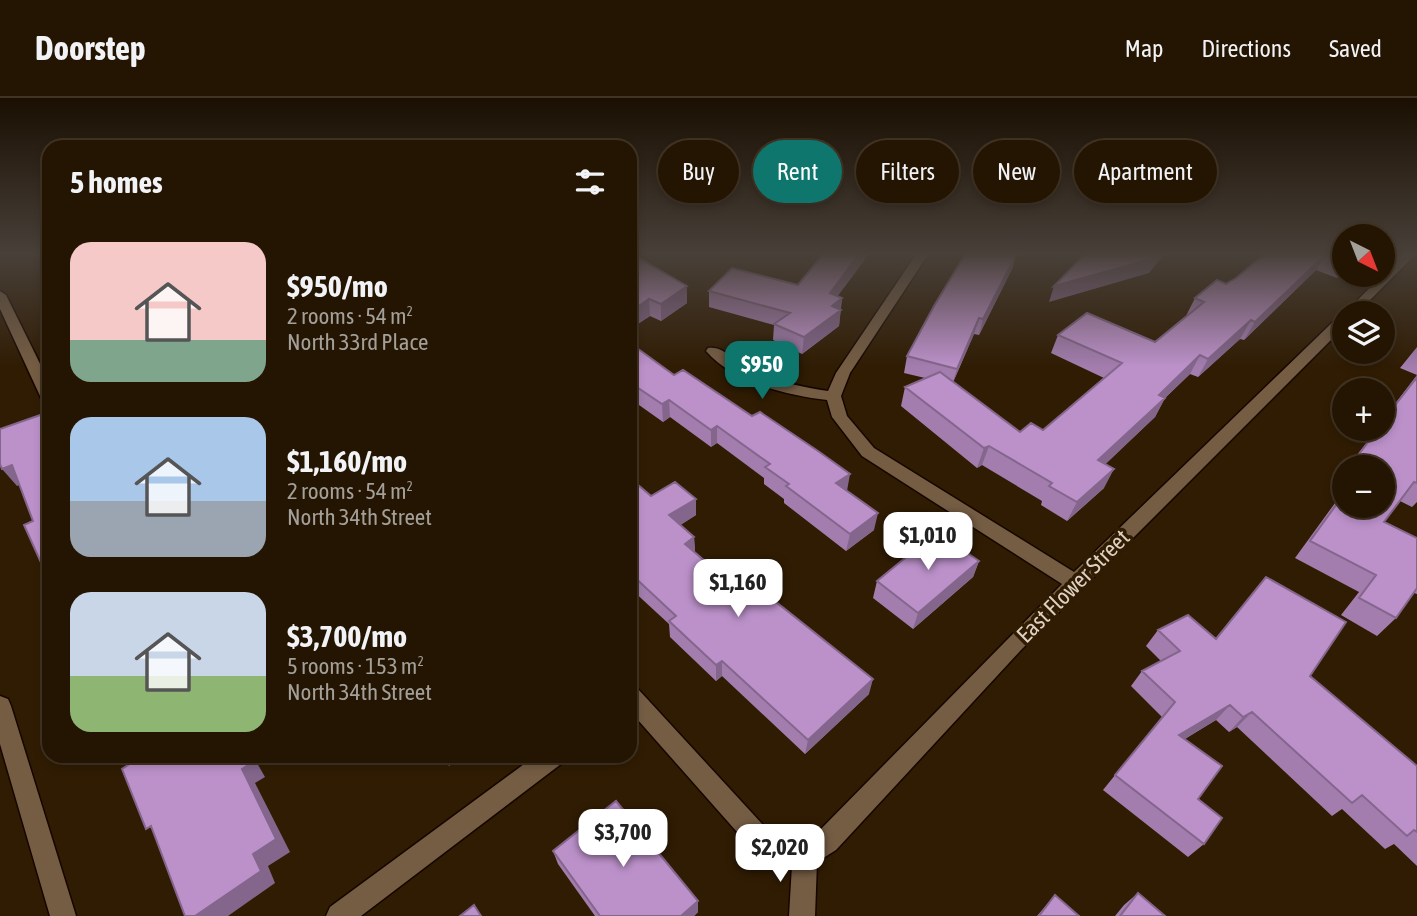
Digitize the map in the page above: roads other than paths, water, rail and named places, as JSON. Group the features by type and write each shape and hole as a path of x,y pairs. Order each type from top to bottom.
{"street":[{"path":"898,291 844,373 833,396 840,418 868,452 1076,583"},
{"path":"0,295 42,383"},
{"name":"East Flower Street","path":"805,855 827,841 1014,644 1332,331"},
{"path":"713,351 727,362 774,386 833,396"},
{"path":"637,704 769,849 805,855 802,916"},
{"path":"0,706 63,916"},
{"path":"339,916 545,763"}]}
